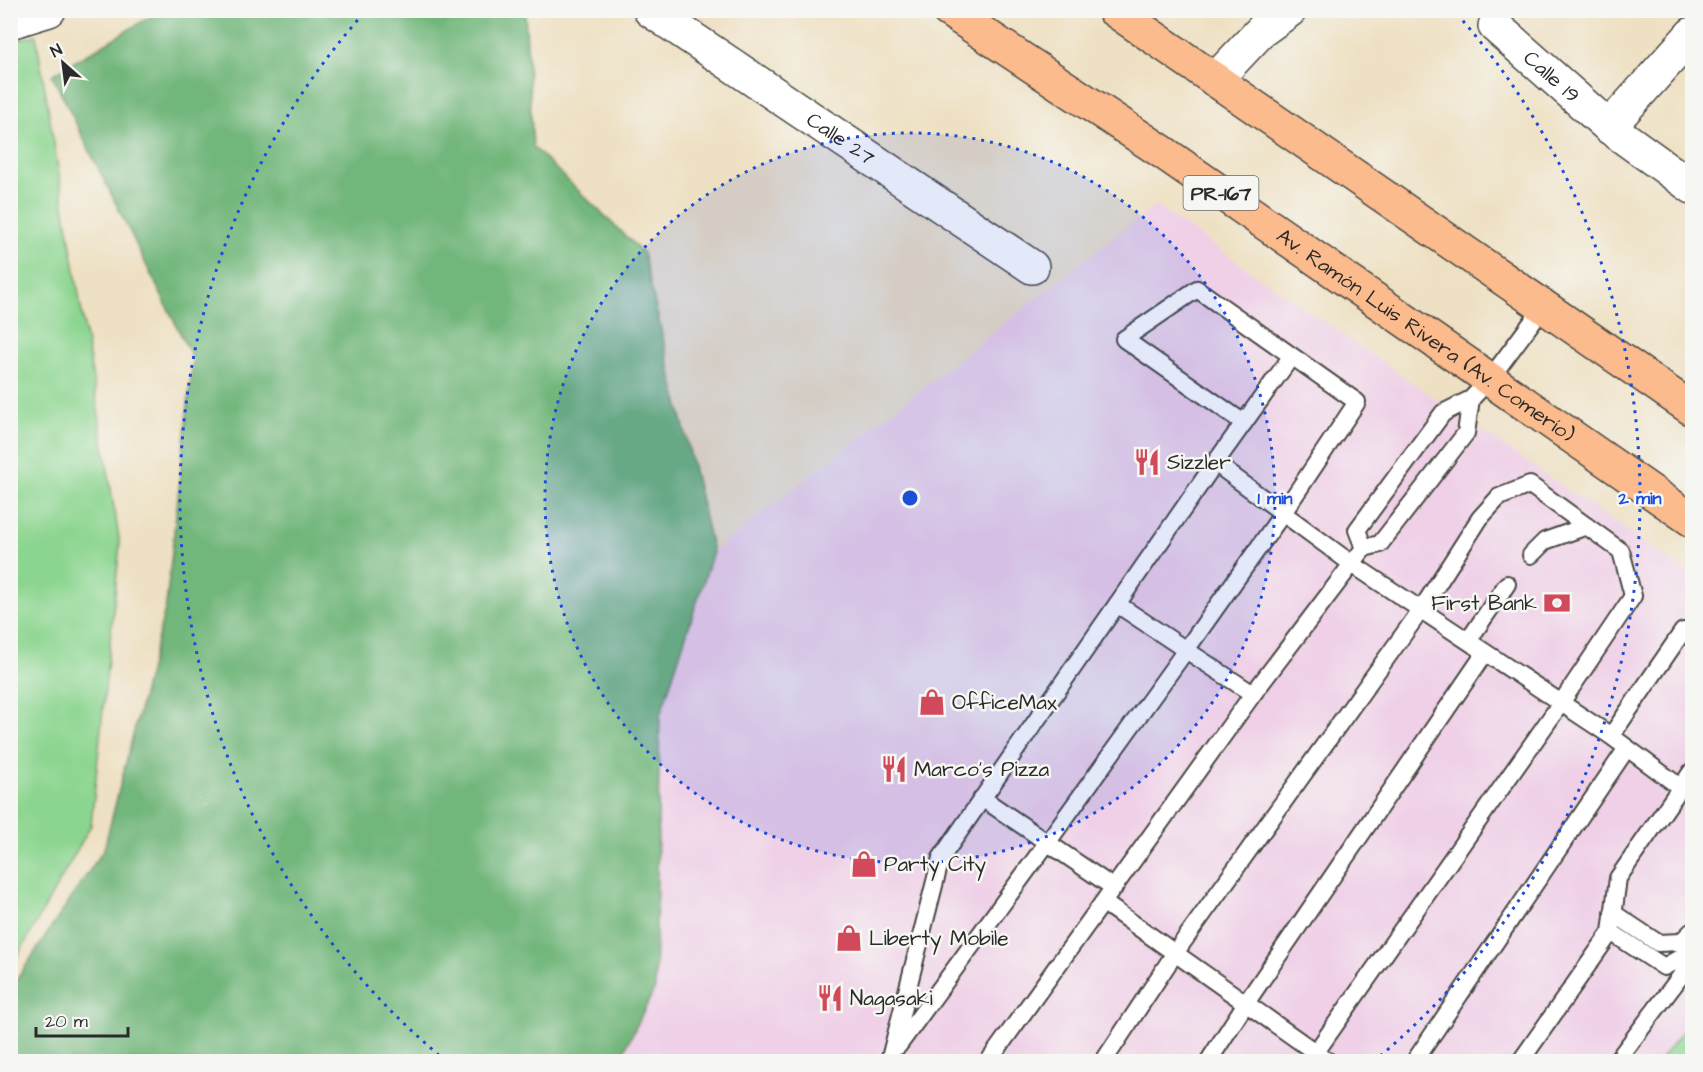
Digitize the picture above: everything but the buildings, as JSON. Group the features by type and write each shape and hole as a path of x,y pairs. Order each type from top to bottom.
{"main road":[{"name":"Av. Ramón Luis Rivera (Av. Comerío)","path":"948,10 1164,153 1480,390 1692,520"},
{"path":"1114,10 1692,410"}],"street":[{"path":"10,22 50,10"},
{"name":"Calle 27","path":"650,10 1032,267"},
{"path":"1215,80 1262,30 1290,10"},
{"name":"Calle 19","path":"1495,26 1609,127 1692,187"},
{"path":"1609,127 1692,34"}],"lane":[{"path":"891,1058 1186,650 1283,513 1357,402 1197,289 1124,339 1244,423"},
{"path":"988,1062 1253,694 1364,548 1380,544 1466,433 1480,390 1544,306"},
{"path":"891,1058 941,858 1291,357"},
{"path":"1364,548 1357,530 1443,413 1480,390"},
{"path":"1215,463 1352,564 1611,736 1680,787"},
{"path":"1103,1062 1175,953 1421,610 1480,518 1499,497 1530,485 1622,551 1632,596 1318,1058 1246,1003 1175,953 1104,903"},
{"path":"1531,555 1545,541 1587,526"},
{"path":"1468,641 1508,584"},
{"path":"1117,604 1253,694"},
{"path":"1611,736 1683,631"},
{"path":"1208,1062 1485,653"},
{"path":"1414,1062 1627,748"},
{"path":"1520,1062 1611,932 1618,878 1692,771"},
{"path":"982,798 1114,888"},
{"path":"1613,913 1658,943 1681,942 1692,931"},
{"path":"1611,932 1664,967 1692,951"},
{"path":"1616,1062 1692,961"}],"shaded area":[{"path":"1155,205 1692,576 1692,1020 1659,1061 619,1062 655,987 660,716 713,552"}],"green space":[{"path":"160,11 525,11 533,147 643,253 713,552 660,716 655,988 619,1061 11,1061 11,988 104,849 166,605 193,359 52,75"},
{"path":"36,35 120,544 91,825 11,968 10,42"},
{"path":"1692,1020 1692,1061 1659,1061"}],"place":[{"name":"Sizzler","path":"1147,462"},
{"name":"First Bank","path":"1557,603"},
{"name":"OfficeMax","path":"932,702"},
{"name":"Marco's Pizza","path":"894,769"},
{"name":"Party City","path":"864,864"},
{"name":"Liberty Mobile","path":"849,938"},
{"name":"Nagasaki","path":"830,998"}]}
